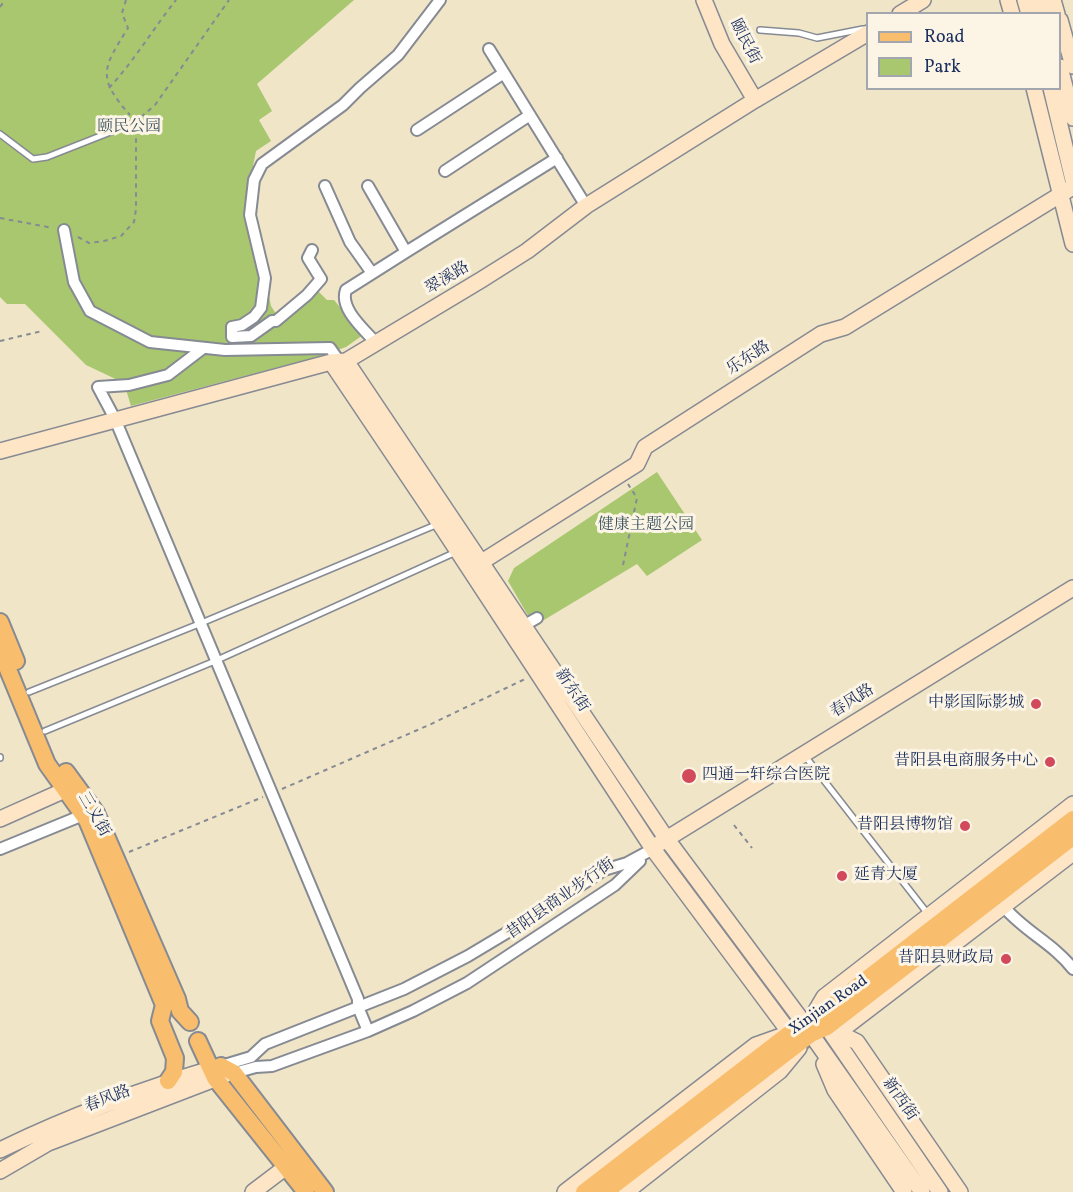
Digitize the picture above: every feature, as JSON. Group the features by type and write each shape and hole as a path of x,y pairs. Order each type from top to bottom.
{"main road":[{"name":"颐民街","path":"704,0 722,44 754,100"},
{"path":"903,12 923,0"},
{"path":"1061,27 1073,66"},
{"name":"翠溪路","path":"0,451 338,361 376,344 528,250 586,206 754,100 866,34"},
{"path":"1061,74 1073,118"},
{"path":"1035,90 1069,195 1073,243"},
{"path":"1051,90 1073,180"},
{"name":"乐东路","path":"475,566 637,464 645,447 821,334 845,327 1069,195"},
{"name":"新东街","path":"338,361 458,551 475,566 523,626 666,838 802,1031"},
{"name":"新东街","path":"338,361 475,566 537,673 653,849 802,1031"},
{"name":"春风路","path":"653,849 666,838 1073,588"},
{"name":"三义街","path":"0,622 56,758 96,813 177,999 178,1012"},
{"name":"三义街","path":"0,650 47,764 83,815 178,1012"},
{"path":"0,819 65,790"},
{"path":"626,1192 780,1071 824,997 1073,804"},
{"name":"Xinjian Road","path":"605,1192 802,1031 1073,819"},
{"name":"Xinjian Road","path":"584,1192 802,1031 827,1028 1073,837"},
{"path":"827,1028 848,1025 1073,853"},
{"name":"三义街","path":"168,1081 174,1072 175,1058 160,1021 178,1012"},
{"path":"827,1028 857,1042 960,1192"},
{"name":"新西街","path":"827,1028 940,1192"},
{"path":"565,1192 756,1045 802,1031"},
{"path":"802,1031 835,1090 904,1192"},
{"name":"新西街","path":"802,1031 922,1192"},
{"path":"198,1041 306,1192"},
{"path":"220,1071 325,1192"},
{"name":"春风路","path":"0,1150 46,1129 168,1081 220,1071"},
{"name":"春风路","path":"0,1171 48,1143 220,1071"},
{"path":"253,1192 286,1167"}],"street":[{"path":"312,250 308,258 321,279 307,295 276,321 272,321 250,336 232,337 232,327 243,325 261,308 266,278 250,214 254,180 262,164 343,105 398,55 440,0"},
{"path":"489,49 586,206"},
{"path":"417,130 504,73"},
{"path":"445,171 530,115"},
{"path":"376,344 346,306 343,297 346,290 557,158"},
{"path":"325,186 350,242 372,273"},
{"path":"368,186 406,252"},
{"path":"64,230 74,282 90,311 150,342 202,349 330,348 338,361"},
{"path":"202,349 168,375 129,385 98,387 115,419 199,624 273,793 358,999 358,1007 368,1031"},
{"path":"523,626 537,618"},
{"path":"0,849 83,815"},
{"name":"昔阳县商业步行街","path":"220,1071 251,1057 264,1044 404,989 468,956 604,870 627,863 653,849"},
{"name":"昔阳县商业步行街","path":"220,1071 272,1066 368,1031 413,1011 467,983 615,885 653,849"},
{"path":"1004,907 1015,920 1063,956 1073,969"}],"lane":[{"path":"760,30 799,33 817,39 866,28"},
{"path":"0,134 33,159 46,157 136,122"},
{"path":"29,692 440,524"},
{"path":"45,731 215,660 458,551"},
{"path":"804,754 929,916"}],"path":[{"path":"0,7 5,0"},
{"path":"0,218 64,230 89,243 121,236 134,222 136,122 113,96 109,88 107,73 110,55 128,28 122,13 126,0"},
{"path":"109,88 140,47 153,34 162,17 176,0"},
{"path":"136,122 155,105 229,0"},
{"path":"0,341 42,331"},
{"path":"622,474 637,498 623,565"},
{"path":"116,857 273,793 429,725 537,673"},
{"path":"734,825 752,848"}],"green space":[{"name":"颐民公园","path":"0,0 354,0 257,84 272,111 259,120 271,141 256,151 253,166 253,213 271,306 280,320 317,290 327,300 334,300 363,335 346,347 324,355 131,406 124,383 86,365 25,304 7,304 0,297"},
{"name":"健康主题公园","path":"657,472 702,540 647,576 637,564 534,626 508,581 514,568"}],"place":[{"name":"中影国际影城","path":"1036,704"},
{"name":"昔阳县电商服务中心","path":"1050,762"},
{"name":"四通一轩综合医院","path":"689,776"},
{"name":"昔阳县博物馆","path":"965,826"},
{"name":"延青大厦","path":"842,876"},
{"name":"昔阳县财政局","path":"1006,959"}]}
